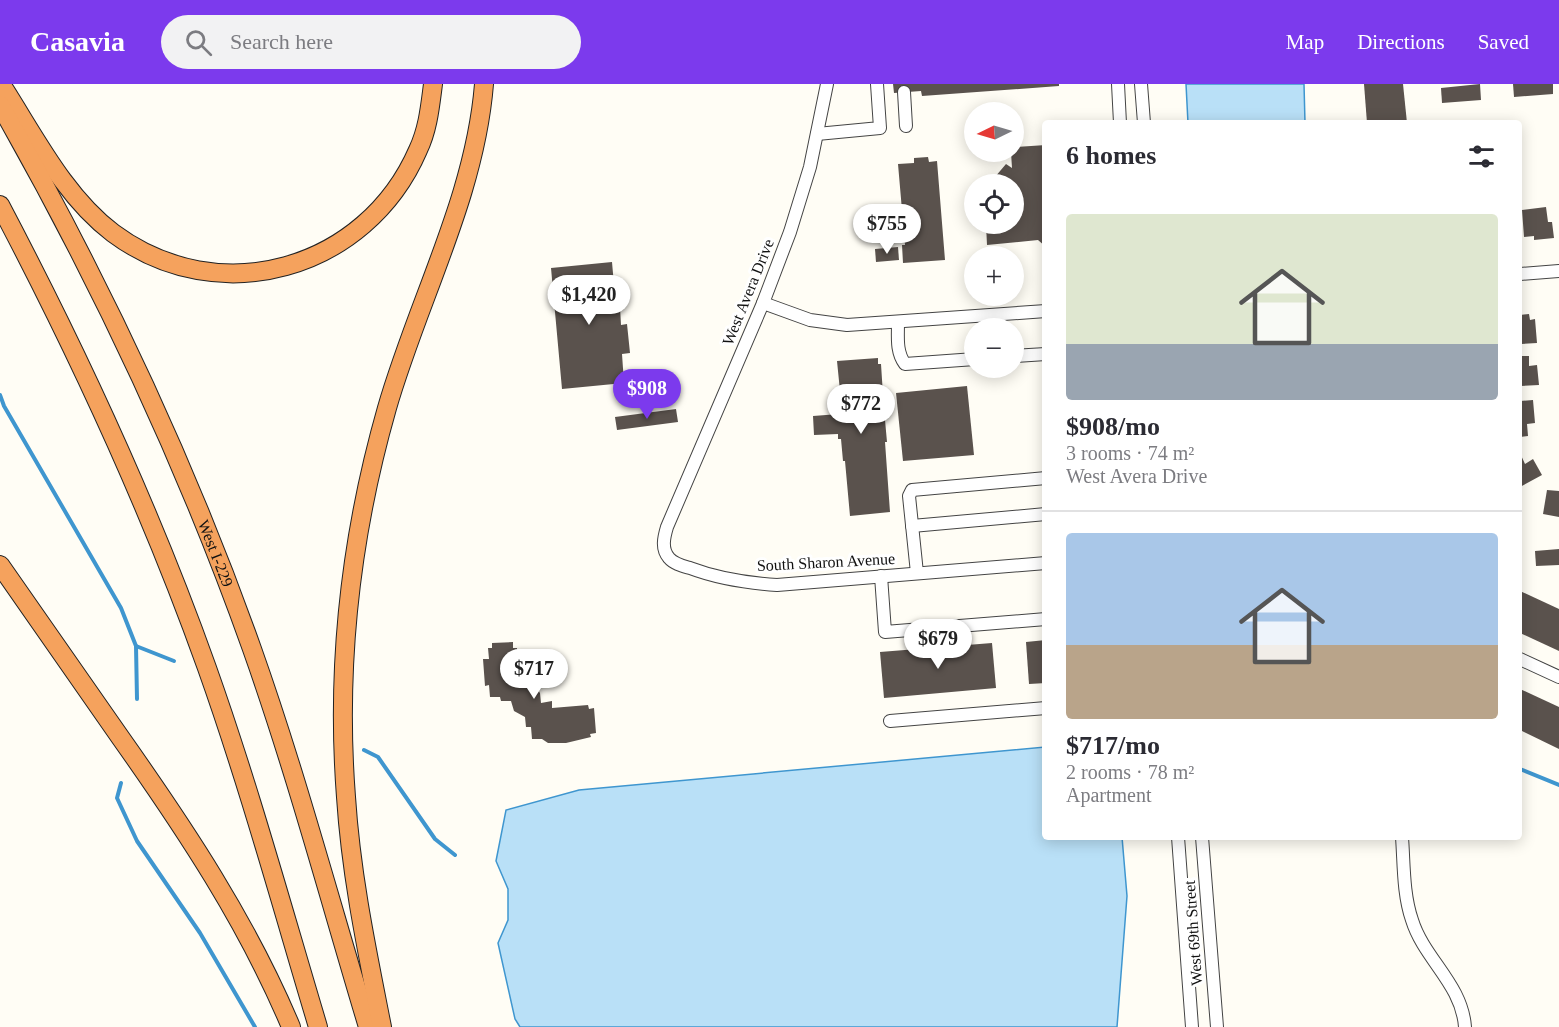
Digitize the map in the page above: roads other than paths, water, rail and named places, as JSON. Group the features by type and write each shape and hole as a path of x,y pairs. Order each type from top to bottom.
{"highway":[{"path":"1,84 59,174 84,206 113,232 142,251 181,267 220,273 261,272 301,262 339,245 371,219 398,188 418,150 429,119 433,84"},
{"path":"382,1027 361,920 346,798 344,690 351,592 361,522 380,437 402,363 469,168 478,135 484,84"},
{"name":"West I-229","path":"0,105 75,243 114,321 208,532 276,721 368,1027"},
{"path":"0,205 89,381 183,604 246,785 318,1027"},
{"path":"0,565 158,791 219,884 267,972 291,1027"}],"street":[{"name":"West Avera Drive","path":"677,505 763,303 790,231 810,166 827,84"},
{"path":"817,134 880,128 877,84"},
{"path":"1118,84 1120,120"},
{"path":"1141,84 1144,120"},
{"path":"904,92 906,126"},
{"path":"1522,274 1559,271"},
{"path":"763,303 823,323 847,325 1042,312"},
{"path":"898,323 898,348 905,364 964,360"},
{"path":"1024,355 1042,354"},
{"path":"917,573 909,496 912,490 1042,478"},
{"name":"South Sharon Avenue","path":"677,505 664,539 664,548 669,557 675,563 741,583 777,585 1042,563"},
{"path":"912,526 1042,514"},
{"path":"880,576 885,632 1042,619"},
{"path":"1522,660 1559,678"},
{"path":"890,721 1042,708"},
{"name":"West 69th Street","path":"1178,840 1192,1027"},
{"name":"West 69th Street","path":"1202,840 1217,1027"},
{"path":"1402,840 1412,920 1425,946 1456,993 1462,1007 1465,1027"}],"water":[{"path":"1186,84 1304,84 1305,120 1188,120"},
{"path":"1042,747 1042,840 1122,840 1127,896 1117,1027 520,1027 515,1019 498,943 508,920 508,889 496,861 506,810 579,790"}],"waterway":[{"path":"0,395 4,406 121,608 136,646 137,699"},
{"path":"136,646 174,661"},
{"path":"364,750 378,757 435,839 455,855"},
{"path":"1522,770 1559,785"},
{"path":"121,783 117,798 137,841 200,933 255,1027"}]}
